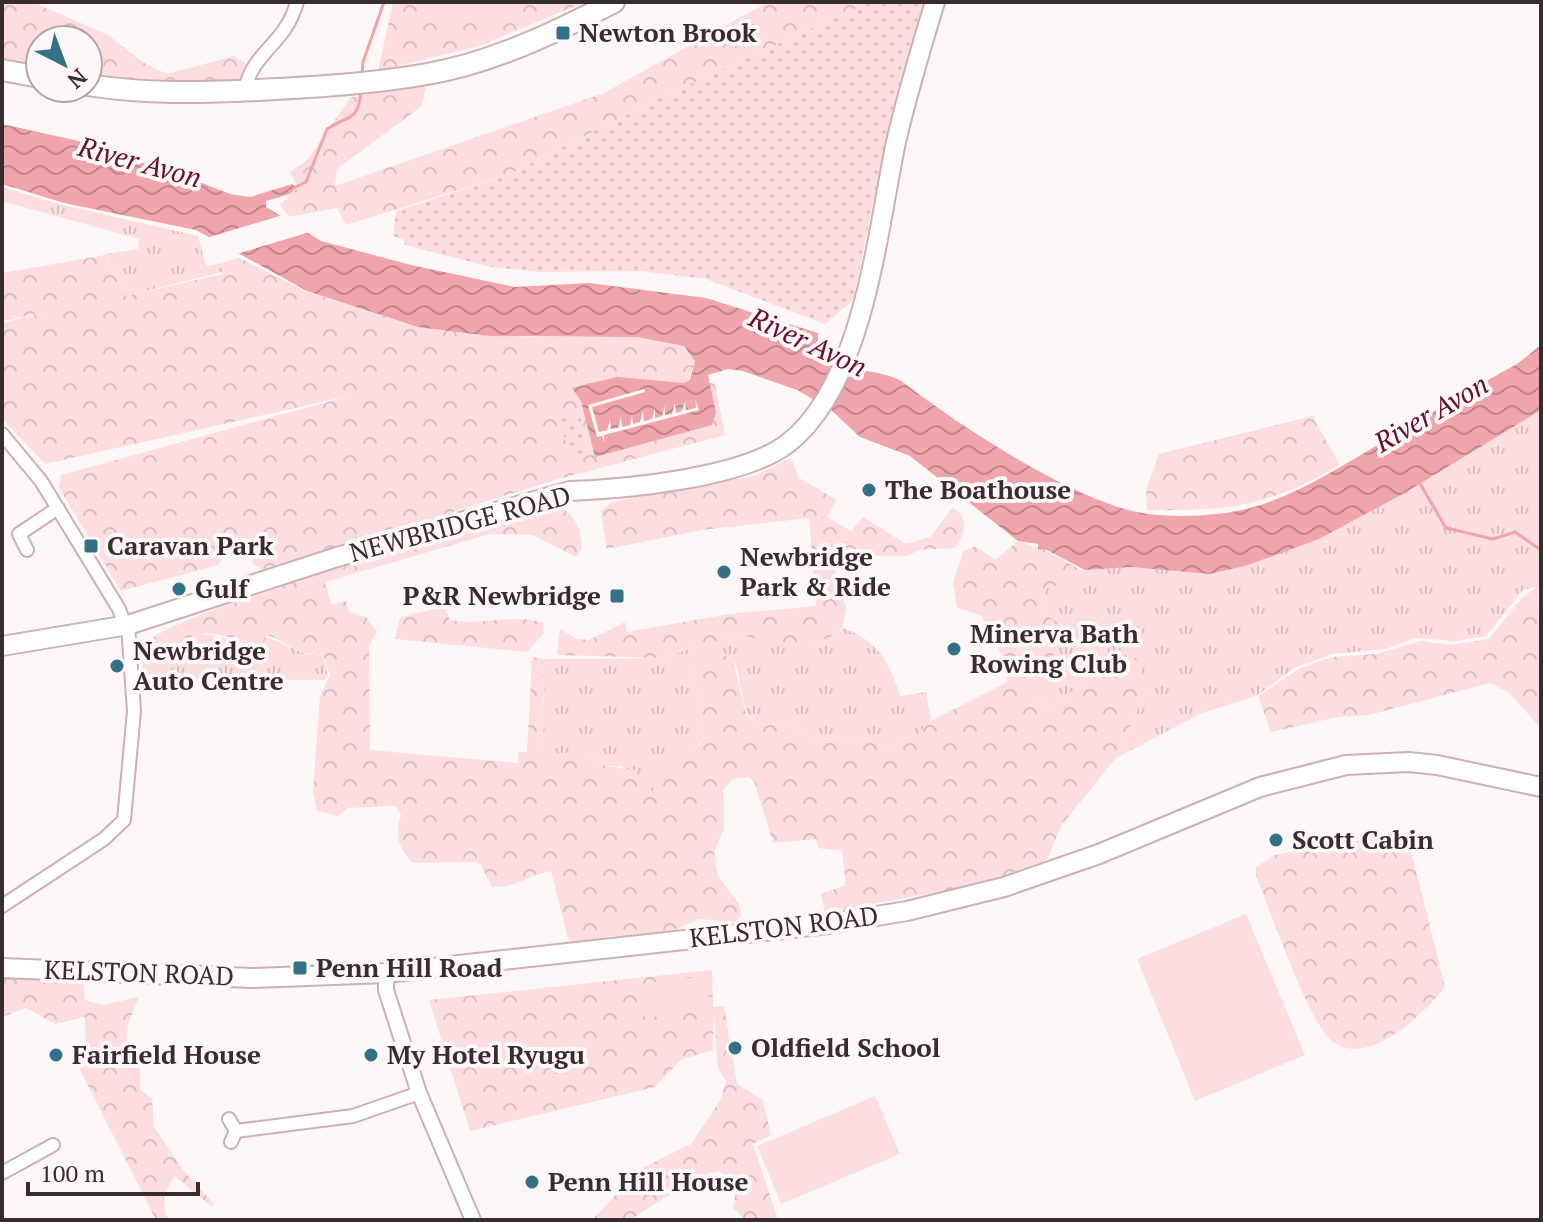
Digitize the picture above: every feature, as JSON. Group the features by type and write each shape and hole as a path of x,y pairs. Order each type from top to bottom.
{"highway":[{"path":"104,88 129,92 342,86 430,74 487,58 614,2"},
{"path":"2,70 24,74"}],"main road":[{"name":"NEWBRIDGE ROAD","path":"2,646 126,625 337,557 570,491 610,489 748,465 786,444 820,405 854,337 897,138 935,2"},
{"name":"KELSTON ROAD","path":"2,968 253,978 386,973 828,924 907,911 1041,875 1260,787 1346,765 1423,763 1541,787"}],"street":[{"path":"245,90 252,65 287,31 297,2"},
{"path":"2,434 29,464 119,609 126,625 134,711 124,820 104,839 2,906"},
{"path":"27,550 13,535 58,508"},
{"path":"386,973 386,990 419,1093 473,1220"},
{"path":"229,1119 234,1136 353,1116 419,1093"},
{"path":"2,1173 49,1147 52,1162"}],"green space":[{"path":"2,2 33,2 83,24 24,24 24,65 2,62"},
{"path":"393,2 585,2 479,46 378,71"},
{"path":"433,2 525,2 489,18 465,22 443,13"},
{"path":"768,2 870,2 646,105 510,174 346,225 337,208 289,217 280,205 298,187 290,172 307,160 351,97 426,86 422,106 337,169 335,186 604,93"},
{"path":"870,2 924,2 888,131 853,300 825,324 706,279 640,271 541,272 491,267 405,245 404,240 393,236 396,211 510,174 654,101"},
{"path":"104,33 144,63 167,74 234,56 248,65 243,78 204,82 104,77"},
{"path":"2,187 63,205 198,236 206,266 224,263 222,272 126,296 105,254 138,249 139,239 2,201"},
{"path":"105,255 126,296 222,274 224,262 239,258 306,291 418,327 527,337 637,337 684,346 695,361 690,376 715,384 725,435 555,480 265,571 253,564 251,555 237,552 228,555 218,565 121,591 59,488 61,475 353,395 45,464 2,419 2,323 47,312 2,321 2,273"},
{"path":"1541,410 1541,586 1523,590 1486,636 1455,641 1415,638 1386,649 1333,654 1296,667 1256,696 1202,713 1116,758 1145,692 1120,655 1051,707 1034,701 1060,638 1060,624 1044,614 1040,602 1047,588 1085,570 1131,567 1209,574 1319,539 1403,494"},
{"path":"579,413 588,454 570,457 559,418"},
{"path":"1312,416 1340,465 1291,490 1247,504 1147,510 1146,490 1159,454"},
{"path":"791,458 799,478 837,500 827,517 851,531 863,517 906,544 930,537 952,508 958,511 963,521 961,538 955,548 919,550 907,556 812,555 809,518 702,530 607,549 601,512 611,502 753,476"},
{"path":"562,508 575,520 579,531 582,549 576,557 532,535 490,534 325,582 332,605 346,601 349,612 366,617 377,632 369,645 370,750 518,763 519,752 527,752 532,657 544,659 543,753 574,753 605,766 636,770 639,778 637,789 643,796 651,796 658,772 669,762 694,749 704,738 692,666 705,659 732,655 746,715 765,725 788,721 811,738 867,739 887,749 911,741 931,721 1007,682 1002,655 982,616 957,607 953,583 963,552 975,546 995,560 1018,541 1047,551 1092,576 1047,588 1040,602 1044,614 1060,624 1060,638 1035,701 1051,707 1121,654 1139,659 1145,692 1116,758 1061,826 1047,860 980,884 825,913 821,894 846,885 842,851 818,848 816,839 773,843 754,781 748,777 733,779 723,790 724,828 714,852 718,876 739,904 741,916 735,922 699,919 661,936 610,936 576,944 568,939 551,871 492,887 480,864 474,862 413,863 399,841 401,815 395,806 348,808 338,816 317,811 313,792 320,696 330,675 321,648 308,654 266,635 262,650 256,651 237,640 207,633 184,640 170,652 159,652 153,637 217,608 352,563 456,532"},
{"path":"812,562 833,563 846,608 842,628 818,641 788,643 727,633 728,638 659,658 557,655 560,629 577,639 589,640 625,622 627,632 729,614 816,606"},
{"path":"1538,586 1541,728 1509,693 1490,683 1369,715 1338,717 1271,732 1258,696 1300,668 1332,657 1376,654 1421,641 1451,645 1489,639 1521,599"},
{"path":"444,607 450,620 532,620 544,623 543,634 527,652 395,639 400,617"},
{"path":"842,628 864,639 880,654 892,673 900,696 926,692 931,721 911,741 887,749 867,739 811,738 788,721 765,725 746,714 736,663 692,666 704,738 651,796 643,796 637,789 639,778 622,766 605,766 592,758 543,753 544,659 659,658 728,638 727,633 803,643 831,636"},
{"path":"197,633 237,640 251,651 262,651 265,636 308,655 321,648 328,675 324,680 142,679 143,654 153,642 158,652 168,653"},
{"path":"1395,832 1406,839 1413,859 1445,987 1395,1034 1363,1048 1348,1048 1333,1042 1313,1014 1280,939 1256,876 1256,867 1275,855"},
{"path":"1246,914 1305,1055 1195,1101 1137,959"},
{"path":"712,970 713,1007 724,1006 737,1084 763,1100 771,1135 753,1144 778,1220 745,1220 733,1208 737,1185 719,1171 699,1176 630,1220 592,1220 640,1169 691,1144 720,1101 726,1081 718,1068 714,1015 713,1050 681,1060 655,1087 470,1131 429,1000"},
{"path":"2,975 82,975 85,1000 102,1005 139,997 128,1024 126,1044 140,1065 140,1089 152,1099 154,1127 184,1171 215,1205 211,1206 174,1176 164,1195 165,1214 170,1220 156,1220 79,1068 86,1051 85,1017 55,1024 26,1008 2,1017"},
{"path":"706,976 710,1010 645,1018 641,984"},
{"path":"875,1096 900,1154 781,1204 757,1146"}],"water":[{"name":"River Avon","path":"2,124 83,142 108,156 158,166 230,194 250,197 292,184 297,187 290,194 266,201 266,207 321,241 411,265 515,287 589,283 706,298 818,333 820,347 827,357 851,368 894,377 988,441 1055,480 1120,508 1148,514 1189,516 1231,512 1291,493 1517,364 1541,345 1541,410 1403,494 1319,539 1245,566 1209,574 1131,567 1085,570 1047,550 1038,549 1038,544 1018,541 910,456 860,437 830,409 797,390 743,371 728,369 708,375 716,413 712,425 595,457 581,401 572,388 617,377 684,383 690,380 695,361 684,346 637,337 490,336 418,327 307,291 196,230 64,203 2,184"}],"pier":[{"path":"286,214 313,231 230,256 203,239"},
{"path":"644,389 645,392 592,407 599,432 607,430 610,420 611,429 618,428 621,417 622,427 630,425 632,415 633,424 640,422 643,411 644,421 652,419 655,408 655,418 662,416 665,406 665,415 672,414 675,403 676,413 682,411 685,401 686,410 696,408 695,399 699,410 604,435 604,443 602,436 597,437 588,405"}],"waterway":[{"name":"Newton Brook","path":"362,75 363,62 384,2"},
{"name":"Newton Brook","path":"294,188 306,182 327,129 355,113 361,90"},
{"path":"1419,482 1446,528 1493,539 1515,532 1541,550"}],"place":[{"name":"Newton Brook","path":"563,33"},
{"name":"The Boathouse","path":"869,490"},
{"name":"Caravan Park","path":"91,546"},
{"name":"Newbridge Park & Ride","path":"724,572"},
{"name":"Gulf","path":"179,589"},
{"name":"P&R Newbridge","path":"617,596"},
{"name":"Minerva Bath Rowing Club","path":"954,649"},
{"name":"Newbridge Auto Centre","path":"117,666"},
{"name":"Scott Cabin","path":"1276,840"},
{"name":"Penn Hill Road","path":"300,968"},
{"name":"Oldfield School","path":"735,1048"},
{"name":"Fairfield House","path":"56,1055"},
{"name":"My Hotel Ryugu","path":"371,1055"},
{"name":"Penn Hill House","path":"532,1182"}]}
